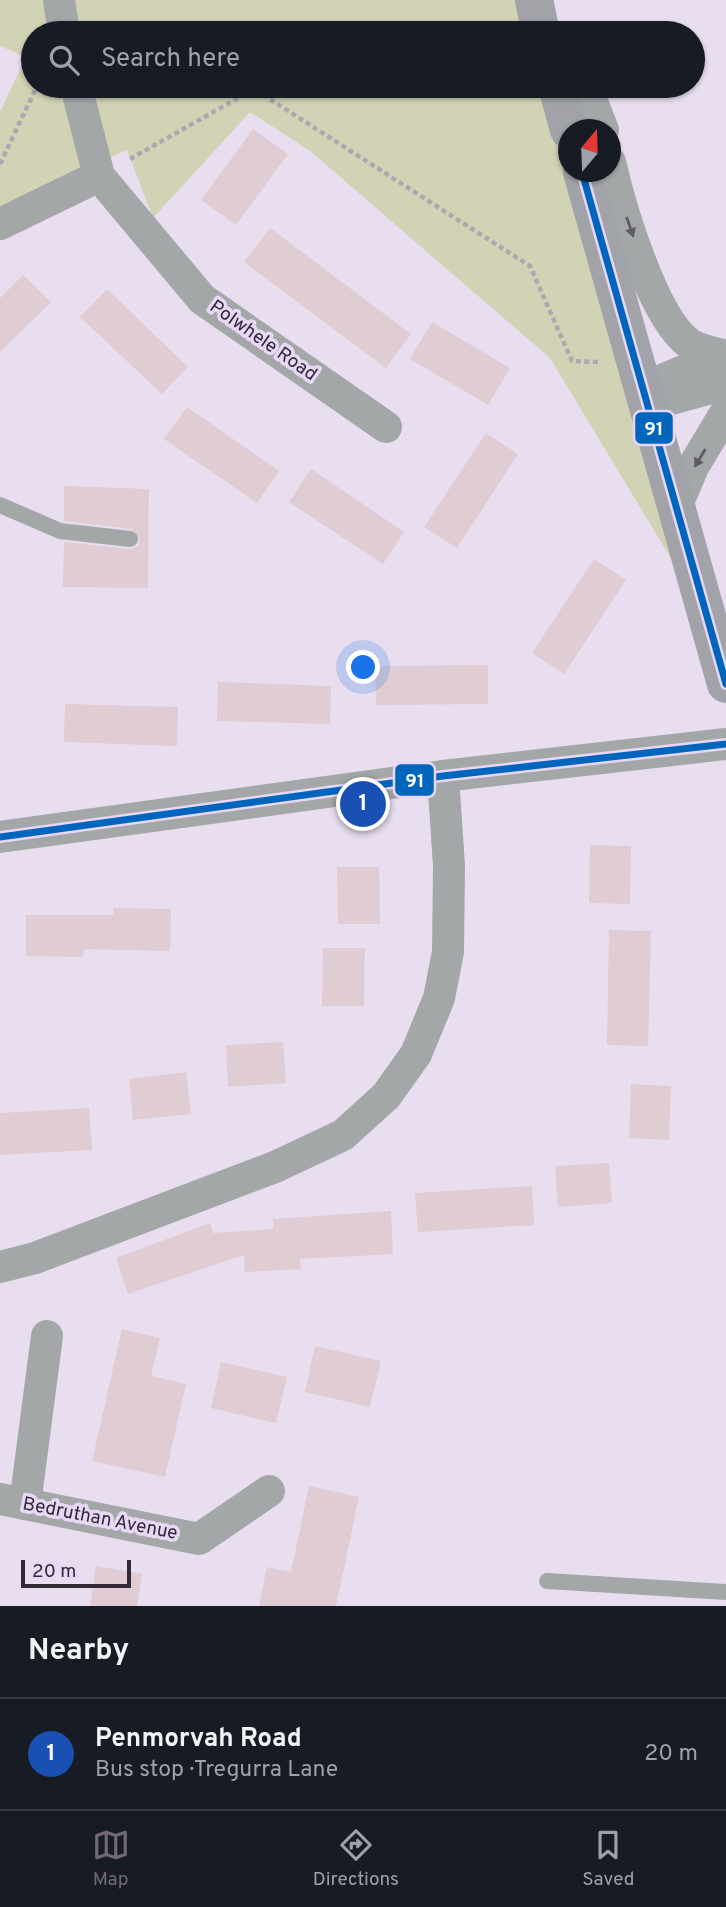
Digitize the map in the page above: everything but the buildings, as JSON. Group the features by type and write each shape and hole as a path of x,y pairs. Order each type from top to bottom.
{"highway":[{"path":"534,0 538,21"},
{"path":"560,98 566,119"},
{"path":"585,182 726,684"}],"street":[{"path":"60,0 63,21"},
{"path":"0,224 99,176 79,98"},
{"path":"591,98 599,119"},
{"name":"Polwhele Road","path":"99,176 202,299 386,426"},
{"path":"617,182 650,285 666,316 690,344 725,365"},
{"path":"644,385 725,365"},
{"path":"677,505 694,467 726,412"},
{"path":"0,837 443,776 726,744"},
{"path":"0,1267 35,1258 275,1167 343,1135 386,1096 416,1054 439,998 449,953 449,866 443,776"},
{"path":"12,1502 47,1336"},
{"name":"Bedruthan Avenue","path":"12,1502 198,1539 269,1491"}],"lane":[{"path":"0,505 60,531 130,539"},
{"path":"547,1581 726,1592"}],"path":[{"path":"0,164 31,98"},
{"path":"99,176 238,98"},
{"path":"268,98 530,266 572,361 644,385"}],"green space":[{"path":"0,0 517,0 521,21 21,21 21,55 0,46"},
{"path":"21,68 21,98 545,98 558,141 558,182 571,182 625,356 684,580 550,358 310,151 250,112 153,218 127,150 0,206 0,112"}],"transit line":[{"name":"91","path":"585,182 726,684"},
{"name":"91","path":"0,837 443,776 726,744"}],"place":[{"name":"Penmorvah Road","path":"363,804"}]}
